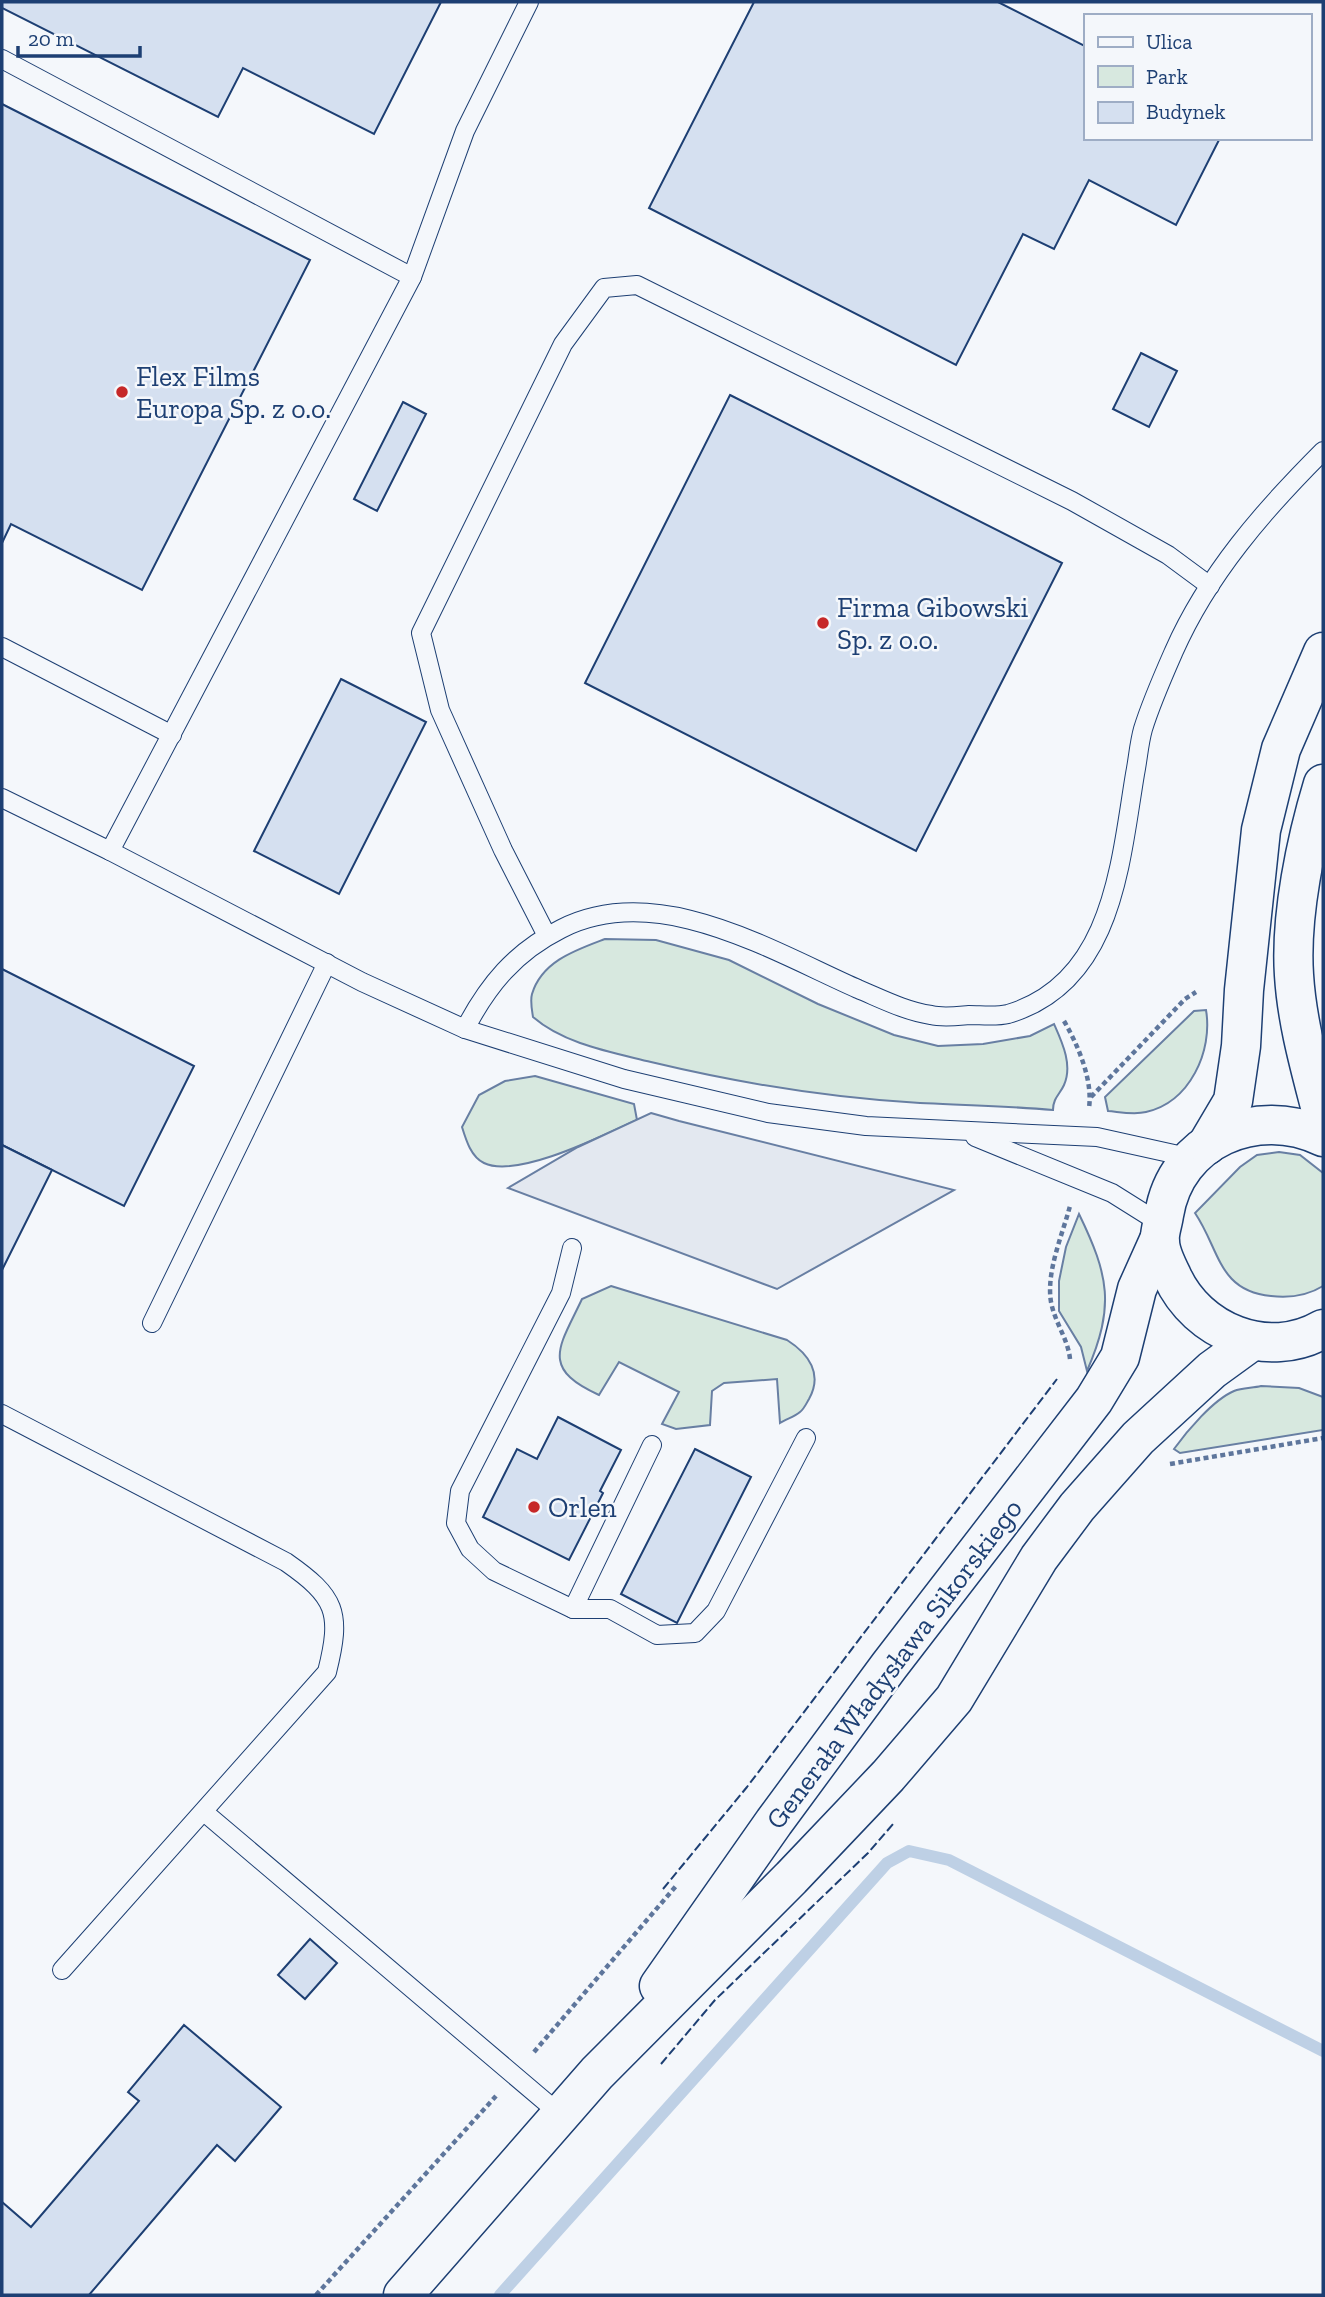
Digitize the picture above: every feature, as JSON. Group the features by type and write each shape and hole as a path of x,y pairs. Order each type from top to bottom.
{"main road":[{"path":"1200,1151 1233,1101 1264,817 1280,749 1323,652"},
{"path":"1323,784 1297,901 1294,973 1302,1038 1323,1118"},
{"path":"1200,1151 1246,1127 1267,1124 1289,1125 1323,1137"},
{"name":"Generała Władysława Sikorskiego","path":"597,2073 782,1811 889,1666 1094,1399 1120,1357 1137,1289 1161,1233 1171,1189 1200,1151"},
{"path":"1161,1233 1178,1289 1191,1307 1209,1323 1252,1341 1316,1340"},
{"name":"Generała Władysława Sikorskiego","path":"403,2295 597,2073 791,1878 888,1776 938,1718 954,1699 1039,1558 1077,1507 1138,1438 1212,1370 1252,1341"}],"lane":[{"path":"110,851 412,277 465,131 529,2"},
{"path":"2,59 412,277"},
{"path":"547,936 503,850 440,710 421,633 563,344 604,288 637,285 1072,501 1168,555 1210,586"},
{"path":"465,1029 489,986 519,956 547,936 577,920 619,911 655,912 689,918 721,929 898,1006 933,1016 1005,1014 1041,1000 1070,977 1095,943 1111,901 1143,730 1175,649 1218,572 1284,491 1323,451"},
{"path":"2,647 173,735"},
{"path":"5,805 110,851 327,963 465,1029 624,1079 768,1113 866,1126 1097,1137 1200,1151"},
{"path":"152,1323 327,963"},
{"path":"962,1132 1112,1193 1161,1233"},
{"path":"572,1248 561,1293 460,1491 456,1523 470,1549 494,1571 573,1609 610,1609 657,1635 695,1633 716,1611 806,1438"},
{"path":"2,1414 286,1562 310,1578 329,1599 336,1636 327,1672 62,1970"},
{"path":"573,1609 652,1445"},
{"path":"204,1812 561,2115"}],"path":[{"path":"1091,1097 1185,999 1196,992"},
{"path":"1048,994 1072,1034 1091,1097 1088,1112"},
{"path":"1070,1371 1069,1349 1056,1322 1050,1300 1052,1272 1072,1201"},
{"path":"1161,1458 1168,1465 1323,1438"},
{"path":"316,2295 515,2076 677,1885"}],"green space":[{"path":"605,939 656,940 729,960 818,1004 894,1035 938,1046 983,1044 1030,1036 1054,1024 1067,1062 1064,1085 1055,1099 1053,1110 920,1103 751,1083 684,1070 589,1046 559,1034 533,1017 531,997 537,983 552,965 561,958"},
{"path":"1206,1010 1206,1042 1202,1058 1195,1073 1175,1098 1146,1112 1108,1111 1105,1097 1194,1011"},
{"path":"535,1076 634,1104 637,1120 538,1160 499,1166 479,1160 470,1148 462,1127 479,1095 505,1081"},
{"path":"1279,1152 1300,1155 1323,1173 1323,1286 1311,1292 1291,1296 1254,1293 1240,1286 1223,1266 1195,1213 1240,1167 1257,1155"},
{"path":"1079,1214 1097,1256 1105,1291 1102,1328 1087,1371 1081,1347 1059,1311 1059,1281 1066,1247"},
{"path":"611,1286 787,1340 802,1352 812,1365 815,1381 805,1406 798,1414 780,1423 777,1379 724,1383 712,1391 710,1425 676,1429 662,1424 679,1392 619,1362 599,1395 580,1385 561,1365 562,1343 582,1299"},
{"path":"1261,1386 1299,1388 1323,1397 1323,1430 1180,1453 1174,1449 1193,1425 1226,1395 1240,1389"}],"shaded area":[{"path":"651,1113 954,1190 777,1289 508,1188 578,1147"}],"building":[{"path":"2,2 441,2 374,134 243,68 218,117 2,8"},
{"path":"754,2 998,2 1084,45 1084,140 1219,140 1176,225 1089,180 1054,249 1023,234 956,365 649,208"},
{"name":"Flex Films Europa Sp. z o.o.","path":"2,104 310,260 142,590 11,524 2,543"},
{"path":"1141,353 1177,371 1149,427 1113,409"},
{"name":"Firma Gibowski Sp. z o.o.","path":"730,395 1062,563 916,851 585,683"},
{"path":"403,402 426,414 377,511 354,499"},
{"path":"341,679 426,722 339,894 254,851"},
{"path":"2,969 194,1066 124,1206 2,1145"},
{"path":"2,1145 52,1170 2,1270"},
{"path":"558,1417 621,1450 600,1491 603,1493 569,1560 483,1517 517,1449 537,1459"},
{"path":"695,1449 751,1477 677,1623 621,1594"},
{"path":"310,1939 337,1963 305,1999 278,1975"},
{"path":"184,2025 281,2107 235,2161 217,2145 89,2295 2,2295 2,2202 31,2227 139,2101 128,2092"}],"waterway":[{"path":"500,2295 887,1863 909,1851 949,1860 1323,2051"}],"fence":[{"path":"663,1889 747,1787 1057,1379"},
{"path":"661,2064 715,2000 868,1853 894,1823"}],"place":[{"name":"Flex Films Europa Sp. z o.o.","path":"122,392"},
{"name":"Firma Gibowski Sp. z o.o.","path":"823,623"},
{"name":"Orlen","path":"534,1507"}]}
